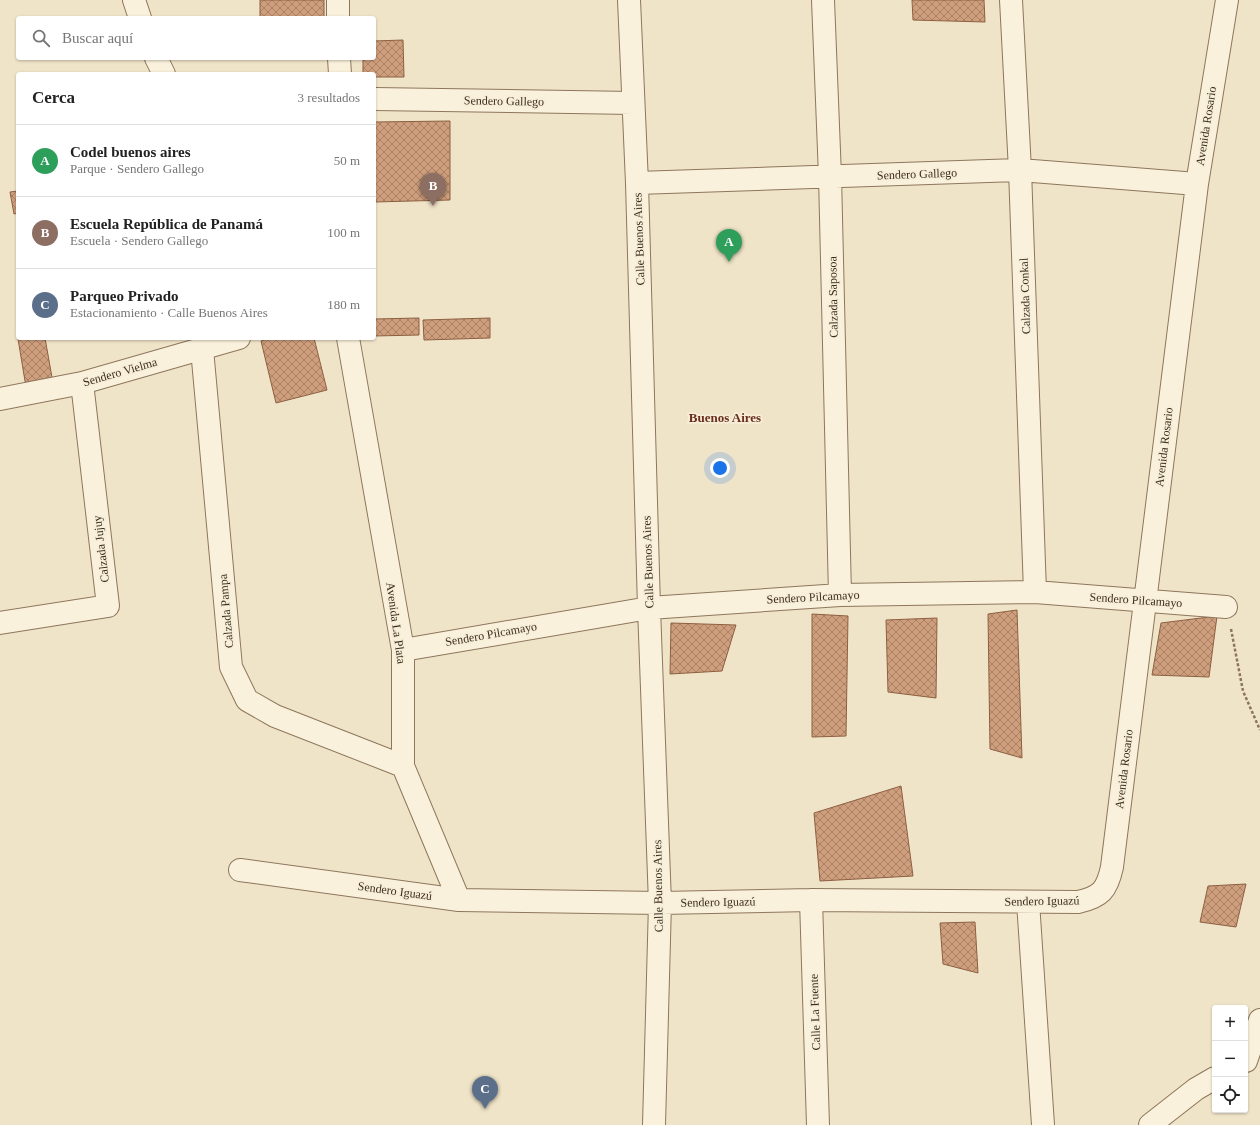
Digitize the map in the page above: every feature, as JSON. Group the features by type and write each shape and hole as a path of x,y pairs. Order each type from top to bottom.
{"street":[{"path":"134,0 139,16"},
{"path":"338,0 338,16"},
{"name":"Calle Buenos Aires","path":"629,0 637,182 649,608 660,903 654,1125"},
{"name":"Calzada Saposoa","path":"823,0 830,176 840,595"},
{"name":"Calzada Conkal","path":"1011,0 1020,170 1035,592"},
{"name":"Avenida Rosario","path":"1101,894 1109,882 1112,867 1197,184 1227,0"},
{"path":"157,60 163,72"},
{"path":"339,60 340,72"},
{"name":"Sendero Gallego","path":"376,100 633,104"},
{"name":"Sendero Gallego","path":"637,182 1020,170 1197,184"},
{"name":"Sendero Vielma","path":"0,399 82,383 232,340"},
{"name":"Avenida La Plata","path":"348,340 403,650 403,766 459,900"},
{"name":"Calzada Pampa","path":"202,349 231,667 247,700 275,716 403,766"},
{"name":"Calzada Jujuy","path":"0,623 108,606 82,383"},
{"name":"Sendero Pilcamayo","path":"403,650 649,608 840,595 1035,592 1145,602 1226,607"},
{"name":"Sendero Iguazú","path":"240,870 459,900 660,903 812,900 1078,902 1101,894"},
{"name":"Calle La Fuente","path":"812,900 818,1125"},
{"path":"1028,902 1042,1125"},
{"path":"1250,1060 1260,1020"},
{"path":"1150,1125 1196,1089 1212,1080"}],"path":[{"path":"1226,607 1243,691 1260,730"}],"building":[{"path":"260,0 324,0 324,16 260,16"},
{"path":"912,0 984,0 985,22 913,20"},
{"path":"403,40 404,77 376,77 376,72 363,72 363,60 376,60 376,41"},
{"path":"450,121 450,200 376,202 376,122"},
{"path":"16,191 16,214 14,214 10,192"},
{"path":"419,318 419,335 376,336 376,319"},
{"path":"490,318 490,338 424,340 423,320"},
{"path":"18,340 45,340 53,383 26,387"},
{"path":"314,340 327,390 276,403 261,341"},
{"path":"1017,610 1022,758 990,749 988,614"},
{"path":"812,614 848,616 846,736 812,737"},
{"path":"1217,616 1209,677 1152,675 1161,623"},
{"path":"937,618 936,698 888,692 886,620"},
{"path":"671,623 736,625 722,671 670,674"},
{"path":"901,786 913,876 820,881 814,813"},
{"path":"1246,884 1236,927 1200,922 1208,886"},
{"path":"975,922 978,973 943,964 940,923"}],"place":[{"name":"Escuela República de Panamá","path":"433,206"},
{"name":"Codel buenos aires","path":"729,262"},
{"name":"Parqueo Privado","path":"485,1109"}],"district":[{"name":"Buenos Aires","path":"725,417"}]}
